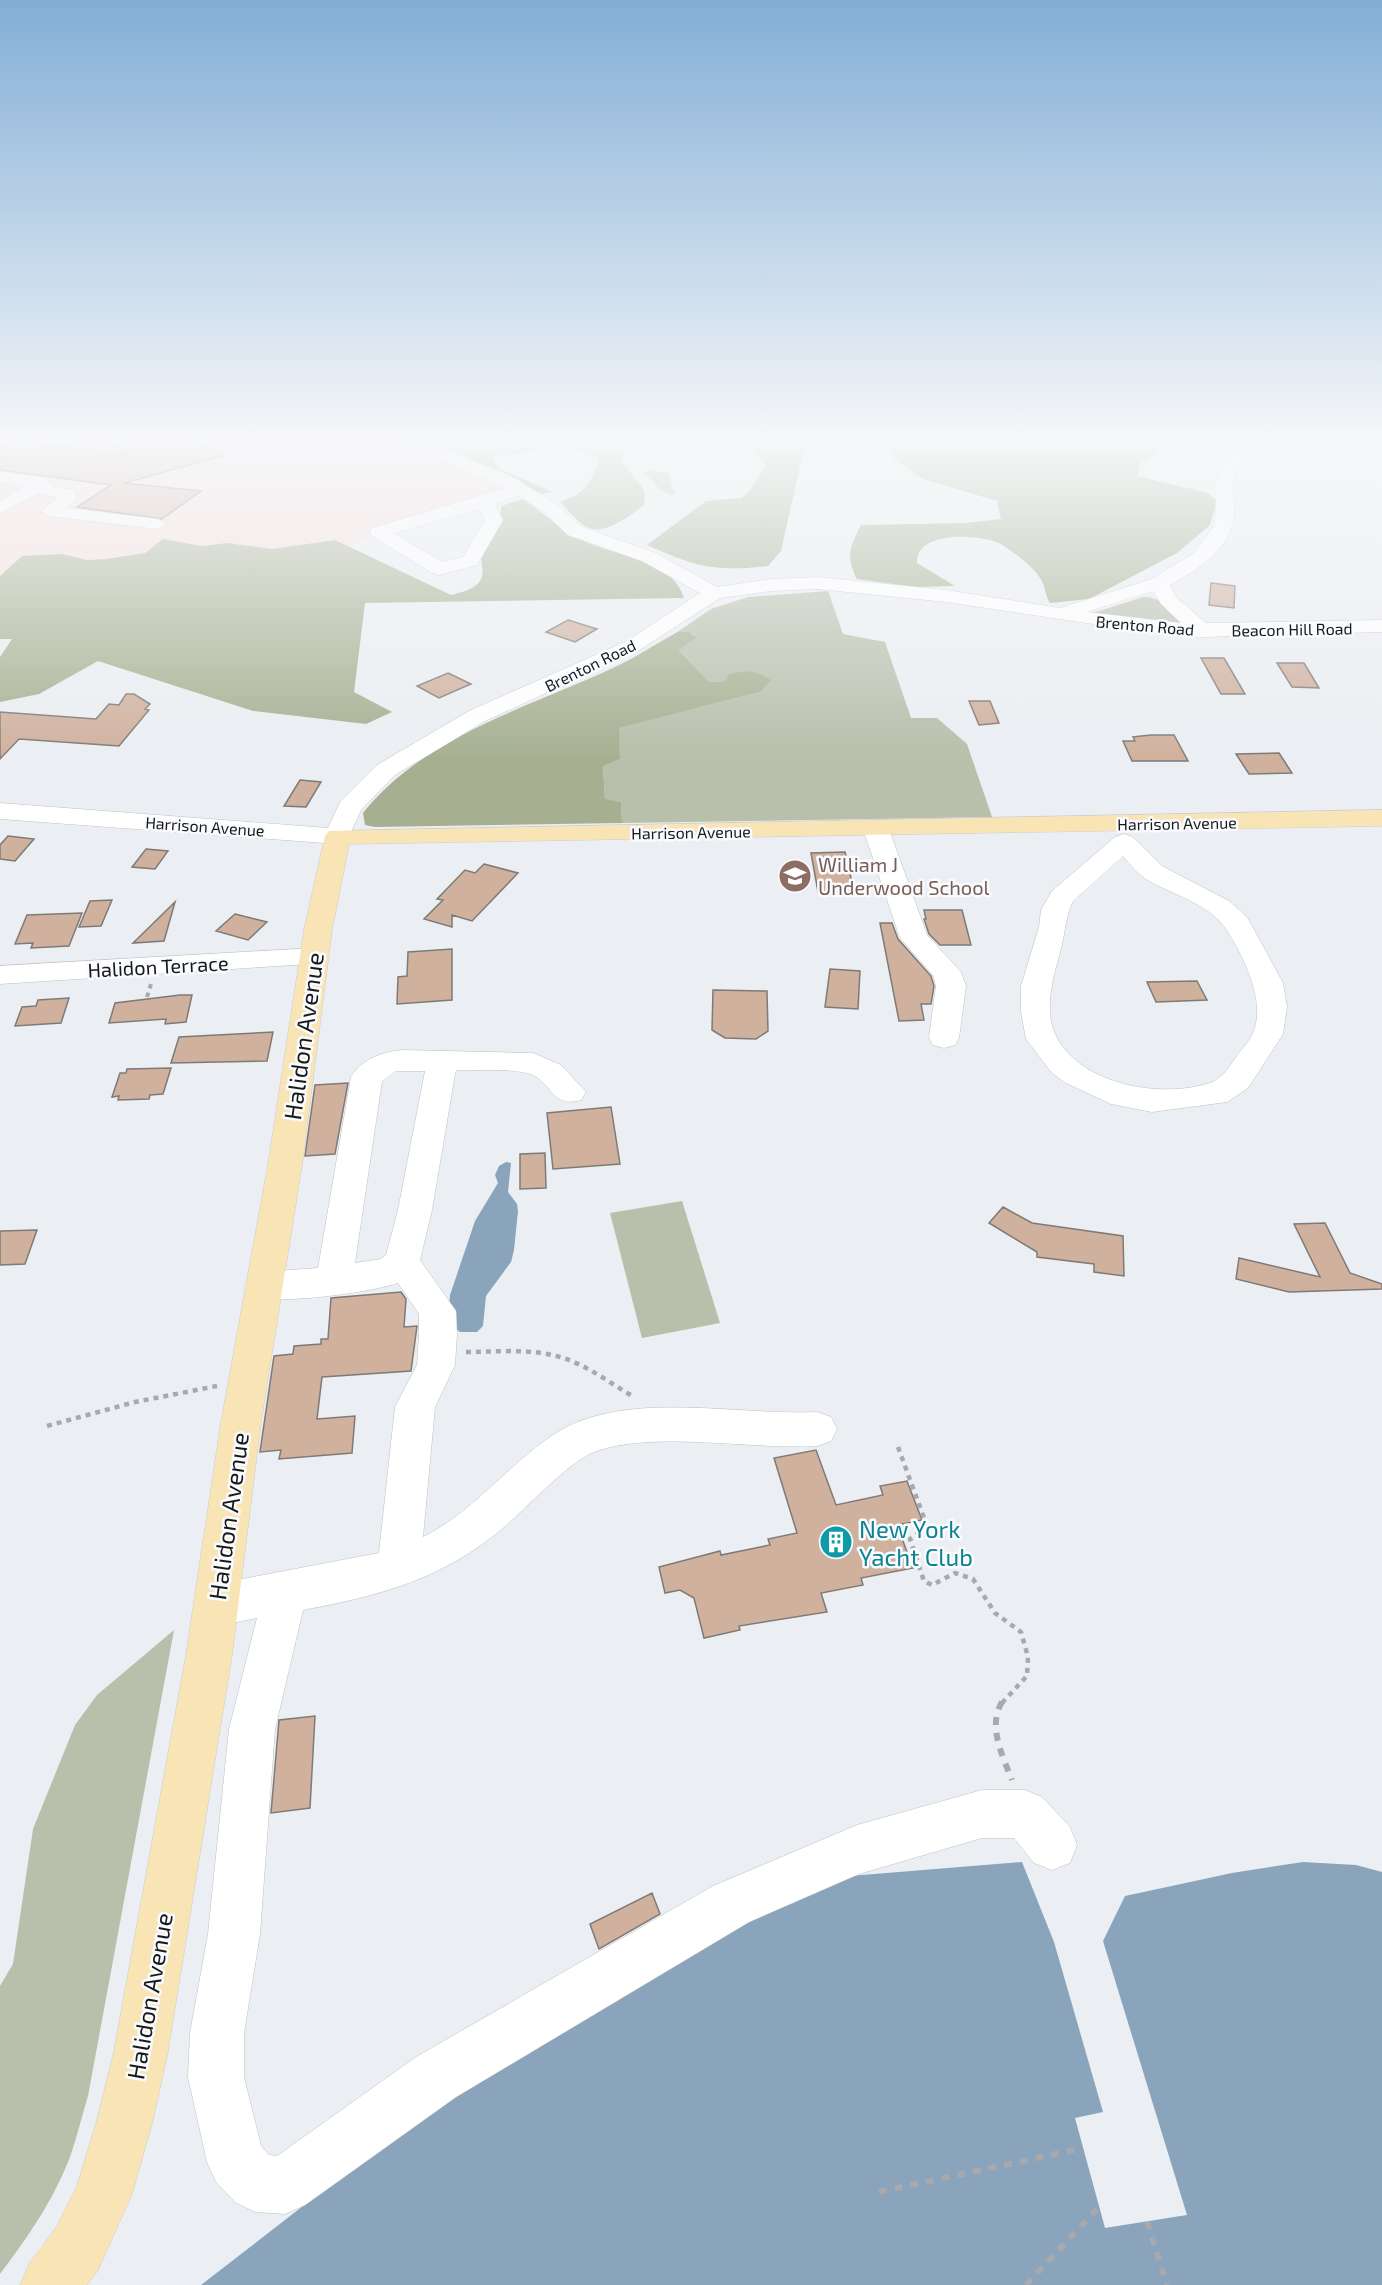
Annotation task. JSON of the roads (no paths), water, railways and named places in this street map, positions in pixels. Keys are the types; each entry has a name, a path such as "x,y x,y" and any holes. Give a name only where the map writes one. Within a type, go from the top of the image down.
{"main road":[{"name":"Harrison Avenue","path":"338,836 876,829 1118,833 1382,818"},
{"name":"Halidon Avenue","path":"50,2285 77,2248 104,2194 125,2120 141,2050 216,1605 248,1381 285,1165 318,930 338,836"}],"street":[{"path":"401,546 439,569 470,561 480,546"},
{"path":"615,546 649,558 714,593"},
{"name":"Brenton Road","path":"1061,615 1159,583 1198,559 1211,546"},
{"name":"Brenton Road","path":"1159,583 1168,600 1202,631"},
{"name":"Brenton Road","path":"338,836 349,807 386,770 477,716 625,650 714,593 771,585 829,584 946,596 1129,625 1202,631"},
{"name":"Beacon Hill Road","path":"1202,631 1382,626"},
{"name":"Harrison Avenue","path":"0,811 338,836"},
{"path":"876,829 914,938 947,972 951,986 944,1038"},
{"path":"1118,833 1153,872 1209,901 1237,923 1268,983 1272,1007 1268,1034 1237,1080 1216,1094 1152,1101 1122,1096 1075,1075 1063,1066 1041,1039 1036,1012 1036,986 1047,950 1055,910 1062,897 1118,833"},
{"name":"Halidon Terrace","path":"0,975 315,957"},
{"path":"334,1280 368,1077 379,1064 392,1059 445,1063 454,1060 533,1063 550,1072 570,1092"},
{"path":"263,1286 334,1280 390,1272 402,1262 415,1210 439,1074 445,1063"},
{"path":"399,1567 415,1407 436,1365 438,1311 402,1262"},
{"path":"216,1605 412,1564 444,1548 496,1510 557,1456 584,1438 618,1428 662,1426 785,1432 817,1429"},
{"path":"286,1592 252,1729 234,1934 217,2033 216,2077 236,2162 256,2183 285,2185 436,2077 497,2041 731,1904 857,1850 982,1814 1025,1814 1052,1845"}],"water":[{"path":"506,1162 511,1163 508,1192 517,1204 518,1211 511,1262 486,1296 483,1326 477,1332 460,1332 455,1328 449,1307 450,1295 475,1221 498,1183 495,1175 499,1166"},
{"path":"1022,1862 1054,1942 1103,2112 1075,2118 1105,2228 1187,2215 1103,1941 1125,1896 1232,1873 1303,1862 1356,1865 1382,1872 1382,2285 201,2285 432,2106 677,1953 850,1876"}],"place":[{"name":"William J Underwood School","path":"795,876"},
{"name":"New York Yacht Club","path":"836,1542"}]}
